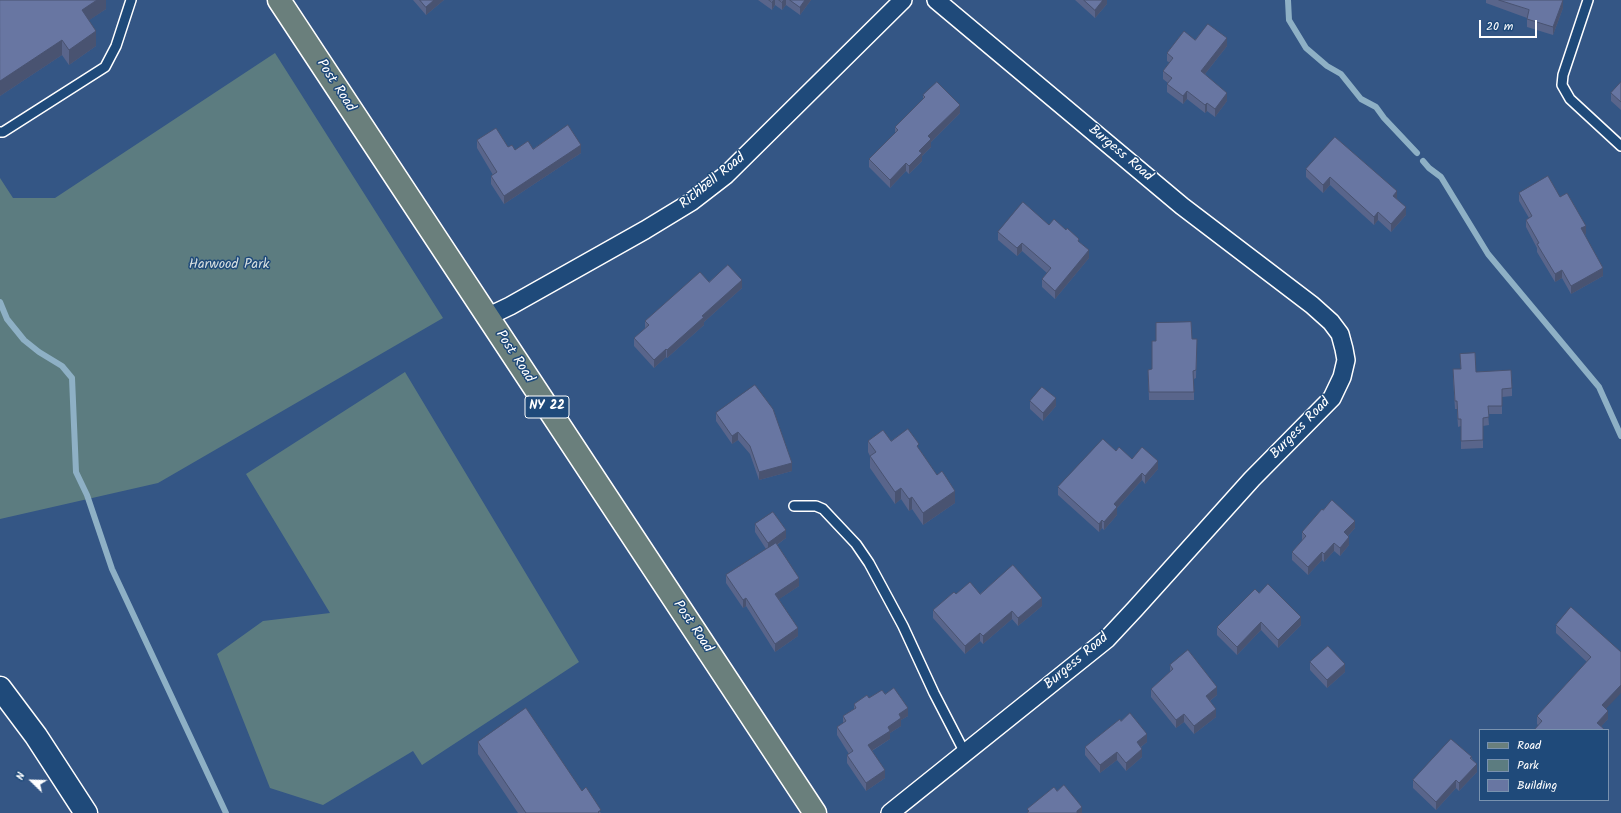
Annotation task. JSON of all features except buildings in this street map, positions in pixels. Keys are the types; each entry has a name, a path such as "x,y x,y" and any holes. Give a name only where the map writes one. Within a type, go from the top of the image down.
{"main road":[{"name":"Post Road","path":"279,0 815,813"}],"street":[{"name":"Richbell Road","path":"487,317 631,238 691,202 726,175 903,0"},
{"name":"Burgess Road","path":"890,813 1107,639 1252,479 1332,398 1342,377 1346,360 1340,334 1331,322 1312,305 1182,206 936,0"},
{"path":"0,688 36,736 86,813"}],"lane":[{"path":"0,132 3,132 105,67 116,46 131,0"},
{"path":"1588,0 1562,75 1562,85 1570,99 1621,146"},
{"path":"794,506 816,506 824,509 861,550 903,626 934,693 965,753"}],"green space":[{"name":"Harwood Park","path":"275,53 443,318 158,483 0,519 0,178 13,198 55,198"},
{"path":"405,372 579,662 422,765 413,751 323,805 270,788 217,654 263,621 330,613 246,474"}],"waterway":[{"path":"1288,0 1289,20 1306,48 1327,66 1341,74 1361,99 1376,107 1384,118 1417,153"},
{"path":"1423,161 1429,168 1441,177 1488,254 1599,387 1621,436"},
{"path":"0,302 7,319 24,340 39,352 62,366 72,378 76,472 87,495 112,569 226,813"}]}
